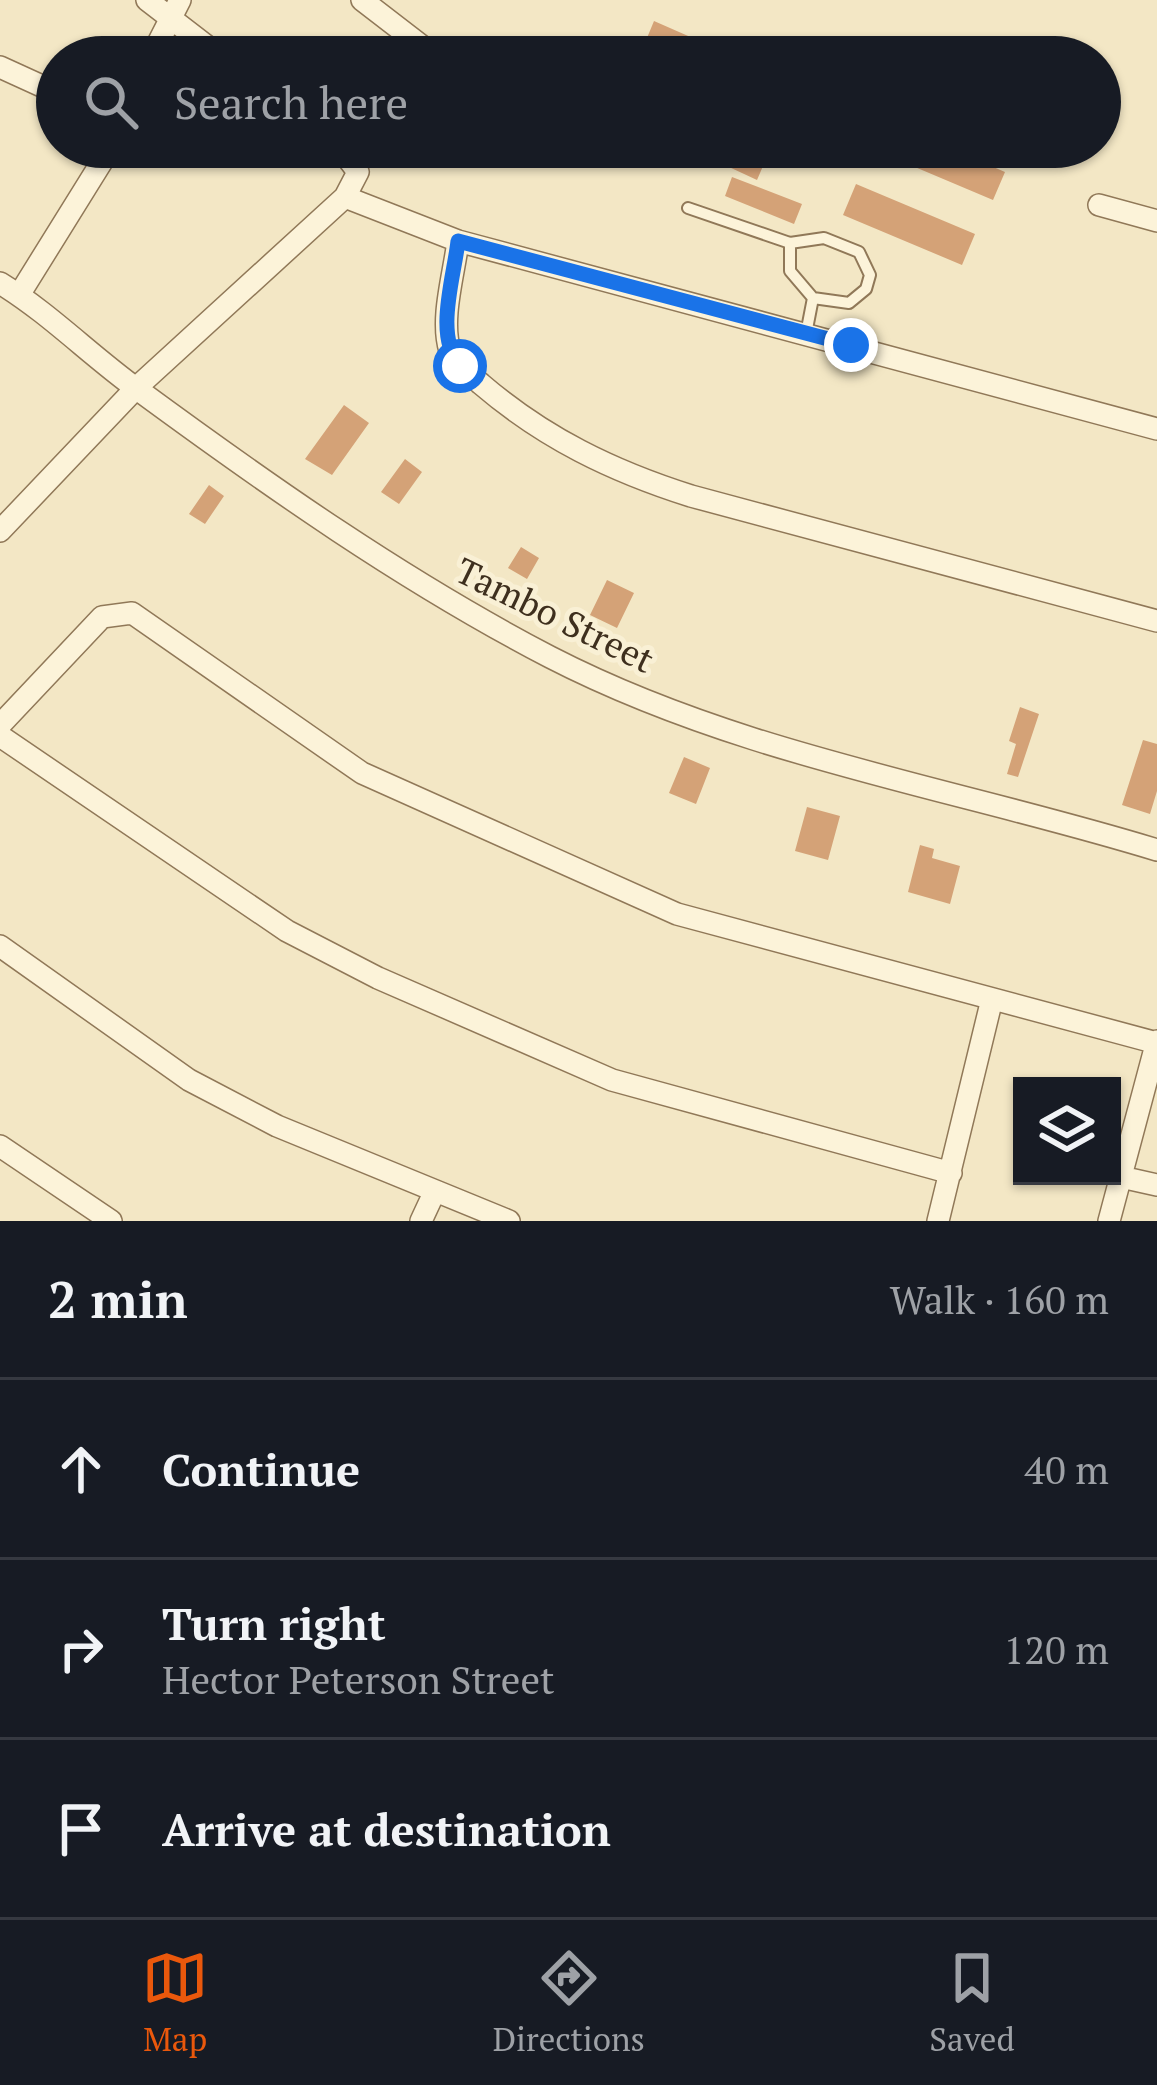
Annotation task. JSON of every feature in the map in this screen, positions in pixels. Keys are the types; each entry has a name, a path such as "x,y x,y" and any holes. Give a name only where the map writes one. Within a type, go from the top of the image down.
{"street":[{"path":"147,0 174,8 201,36"},
{"path":"362,0 409,36"},
{"path":"161,36 174,8"},
{"path":"0,67 36,83"},
{"path":"10,289 96,168"},
{"path":"0,530 136,388 345,197 358,172 355,168"},
{"path":"345,197 458,241 1157,429"},
{"path":"1099,205 1156,219"},
{"path":"458,241 446,327 451,355 514,412 566,446 630,476 691,496 1157,621"},
{"name":"Tambo Street","path":"10,289 136,388 422,587 554,659 758,741 886,778 1023,809 1157,850"},
{"path":"0,725 102,617 131,613 362,773 677,914 1157,1042 1121,1173"},
{"path":"0,736 287,931 378,978 612,1080 951,1173"},
{"path":"0,946 189,1080 277,1126 509,1221"},
{"path":"938,1221 992,999"},
{"path":"0,1145 111,1221"},
{"path":"1121,1177 1157,1186"},
{"path":"1108,1221 1118,1185"},
{"path":"422,1221 434,1193"}],"lane":[{"path":"688,208 790,242 824,238 859,252 870,275 866,289 850,302 813,298 790,271 790,242"},
{"path":"806,334 813,298"}],"building":[{"path":"654,21 688,36 648,36"},
{"path":"731,168 762,168 757,180"},
{"path":"917,168 996,168 1005,172 993,200"},
{"path":"732,177 802,204 794,224 725,196"},
{"path":"856,184 975,234 962,265 843,215"},
{"path":"344,405 369,423 332,475 305,459"},
{"path":"405,459 422,472 399,504 381,492"},
{"path":"209,485 224,496 205,524 189,514"},
{"path":"521,547 539,558 527,579 508,568"},
{"path":"607,580 634,593 617,628 590,615"},
{"path":"1020,707 1039,714 1018,777 1007,774 1016,744 1009,741"},
{"path":"1143,740 1157,744 1157,791 1150,814 1122,805"},
{"path":"684,757 710,768 696,804 669,793"},
{"path":"807,807 840,816 828,860 795,851"},
{"path":"920,845 934,849 932,858 960,866 950,904 908,892"}],"route":[{"path":"460,366 451,355 446,327 458,241 851,345"}]}
